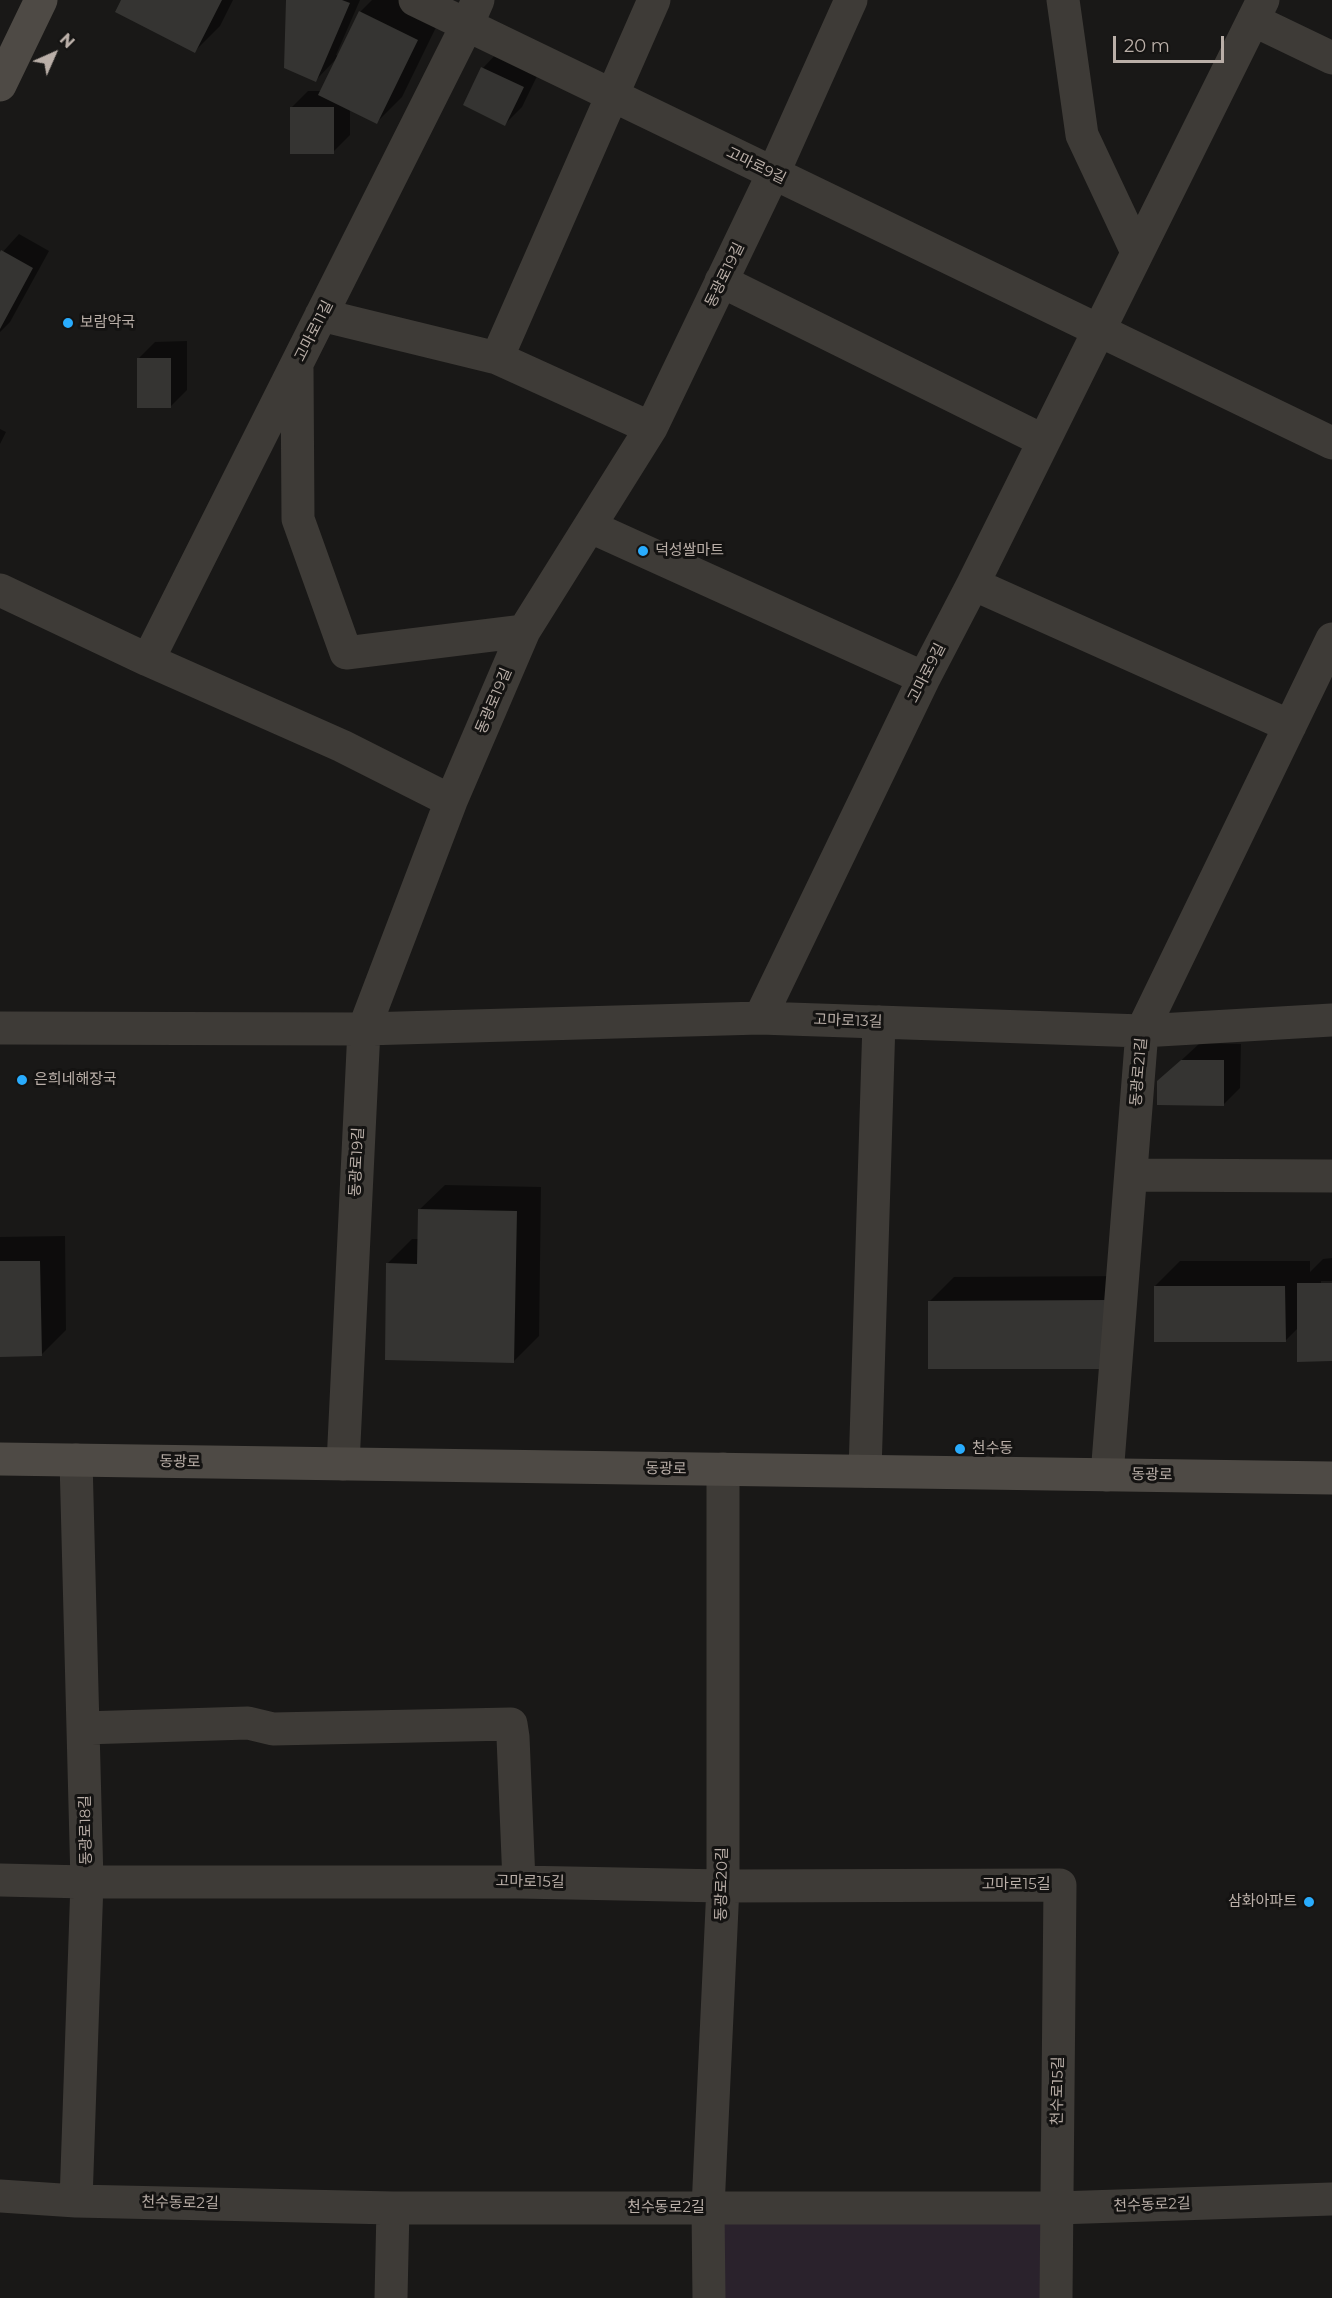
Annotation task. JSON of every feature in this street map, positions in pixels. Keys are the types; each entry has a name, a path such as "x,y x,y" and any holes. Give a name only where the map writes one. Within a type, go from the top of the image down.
{"main road":[{"path":"0,86 41,0"},
{"name":"동광로","path":"0,1459 1332,1478"}],"street":[{"name":"고마로9길","path":"415,0 473,12 612,96 1332,443"},
{"path":"497,358 654,0"},
{"name":"동광로19길","path":"343,1464 364,1029 451,801 524,631 651,428 773,174 852,0"},
{"path":"1063,0 1082,135 1137,252"},
{"name":"고마로9길","path":"760,1018 924,678 1258,10"},
{"path":"1258,10 1332,58"},
{"name":"고마로11길","path":"148,660 473,12"},
{"path":"721,281 1044,441"},
{"path":"321,315 497,358 651,428"},
{"path":"297,364 298,519 346,653 524,631"},
{"path":"591,527 924,678"},
{"path":"973,584 1290,726"},
{"path":"0,590 148,660 342,746 451,801"},
{"name":"동광로21길","path":"1107,1475 1142,1031 1332,639"},
{"name":"고마로13길","path":"0,1028 364,1029 760,1018 1142,1031 1332,1020"},
{"path":"865,1471 879,1022"},
{"path":"1131,1175 1332,1176"},
{"name":"동광로18길","path":"75,1460 87,1882 76,2200"},
{"name":"동광로20길","path":"709,2298 708,2208 723,1886 723,1469"},
{"path":"83,1728 248,1723 273,1729 511,1724 519,1882"},
{"name":"고마로15길","path":"0,1880 519,1882 723,1886 1060,1885"},
{"name":"천수로15길","path":"1056,2298 1060,1885"},
{"name":"천수동로2길","path":"0,2196 393,2208 1057,2208 1332,2199"},
{"path":"391,2298 393,2208"}],"shaded area":[{"path":"721,2217 1047,2219 1045,2298 721,2298"}],"building":[{"path":"121,0 222,0 195,53 115,12"},
{"path":"286,0 342,0 350,3 316,82 284,68"},
{"path":"359,11 418,40 377,124 318,95"},
{"path":"481,67 524,87 505,126 463,105"},
{"path":"290,107 334,107 334,154 290,154"},
{"path":"1,250 33,268 0,329 0,252"},
{"path":"137,358 171,358 171,408 137,408"},
{"path":"1181,1060 1224,1060 1224,1106 1157,1105 1157,1081"},
{"path":"418,1209 517,1211 514,1363 385,1360 386,1263 417,1264"},
{"path":"0,1261 40,1261 42,1356 0,1357"},
{"path":"1297,1283 1332,1283 1332,1361 1297,1362"},
{"path":"1154,1286 1285,1286 1286,1342 1154,1342"},
{"path":"1107,1300 1108,1369 928,1369 928,1301"}],"place":[{"name":"보람약국","path":"68,323"},
{"name":"덕성쌀마트","path":"643,551"},
{"name":"은희네해장국","path":"22,1080"},
{"name":"천수동","path":"960,1449"},
{"name":"삼화아파트","path":"1309,1902"}]}
